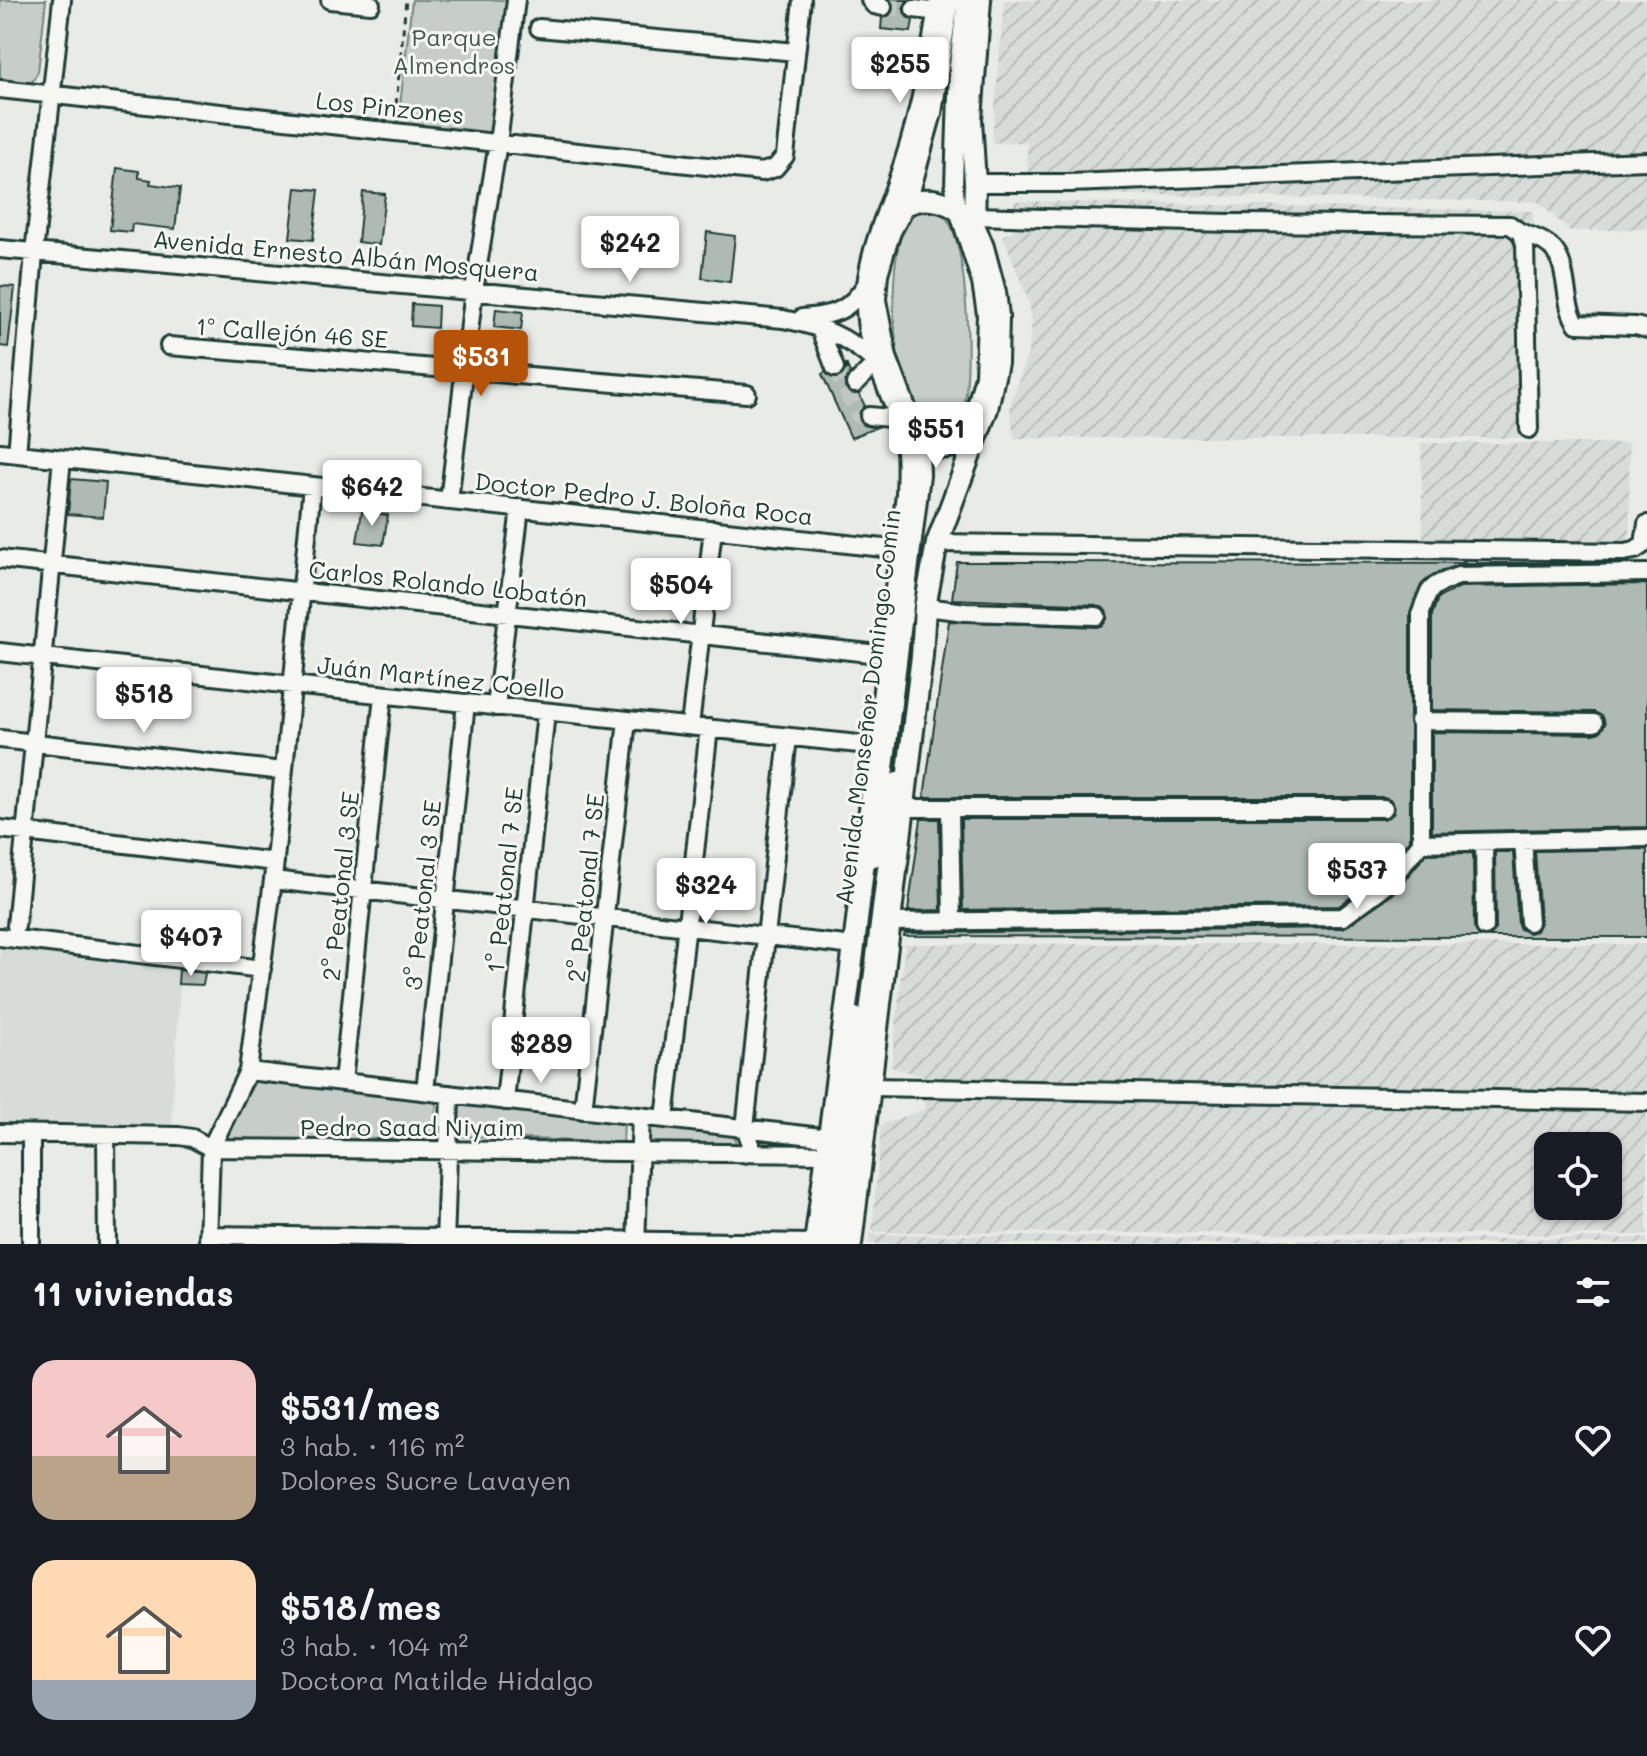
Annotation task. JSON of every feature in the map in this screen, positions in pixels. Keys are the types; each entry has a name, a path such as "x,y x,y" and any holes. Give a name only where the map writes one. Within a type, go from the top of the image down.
{"main road":[{"name":"Avenida Monseñor Domingo Comin","path":"851,1244 924,643 925,607 937,543 972,437 990,398 997,363 998,316 990,269 969,216 975,183 971,119 980,0"},
{"name":"Avenida Monseñor Domingo Comin","path":"819,1244 878,746 895,656 908,471 901,421 876,363 868,322 869,280 876,247 922,109 943,4"},
{"path":"888,217 908,202 933,199 969,216"},
{"path":"901,421 920,442 945,449 972,437"}],"street":[{"path":"9,453 62,0"},
{"path":"330,0 371,4"},
{"path":"449,501 474,290 498,143 516,0"},
{"path":"539,28 796,52 802,0"},
{"name":"Avenida Monseñor Domingo Comin","path":"966,0 958,65 956,117 969,216"},
{"path":"914,9 943,4"},
{"name":"Avenida Monseñor Domingo Comin","path":"819,1244 895,656 919,496 920,442 888,357 877,300 879,274 889,241 908,202 933,113 943,4"},
{"name":"Los Pinzones","path":"0,89 762,172 775,168 785,156 796,52"},
{"path":"975,183 1069,183 1647,161"},
{"path":"969,216 1229,223 1510,225 1547,243 1560,257 1569,312 1577,324 1647,329"},
{"path":"1520,232 1525,244 1529,429"},
{"name":"Avenida Ernesto Albán Mosquera","path":"0,249 783,319 840,335 860,347 876,363"},
{"name":"Avenida Ernesto Albán Mosquera","path":"783,319 837,312 856,301 869,280"},
{"path":"819,327 835,368"},
{"name":"1º Callejón 46 SE","path":"169,346 747,394"},
{"path":"855,384 876,363"},
{"path":"869,416 901,421"},
{"name":"Avenida Monseñor Domingo Comin","path":"839,1244 926,551 972,437"},
{"name":"Doctor Pedro J. Boloña Roca","path":"9,453 902,550"},
{"path":"16,926 62,459"},
{"path":"312,486 275,862 248,1071 211,1148 208,1240 819,1244"},
{"path":"496,707 520,508"},
{"path":"937,543 1624,552 1644,544 1647,524"},
{"path":"690,726 713,529"},
{"name":"Carlos Rolando Lobatón","path":"0,559 895,656"},
{"path":"891,922 1343,917 1386,885 1421,843 1421,613 1427,591 1458,576 1647,573"},
{"path":"925,607 966,612 1097,616"},
{"name":"Juán Martínez Coello","path":"0,652 878,746"},
{"name":"2° Peatonal 3 SE","path":"343,1082 383,695"},
{"name":"3° Peatonal 3 SE","path":"425,1091 466,703"},
{"name":"1° Peatonal 7 SE","path":"505,1101 546,712"},
{"name":"2° Peatonal 7 SE","path":"583,1110 627,720"},
{"path":"1419,721 1594,723"},
{"path":"665,1119 709,728"},
{"path":"745,1154 751,1138 745,1128 788,737"},
{"path":"0,739 283,771"},
{"path":"903,808 1384,808"},
{"path":"950,810 952,922"},
{"path":"0,829 275,862"},
{"path":"1421,843 1647,838"},
{"path":"1523,841 1529,922"},
{"path":"1484,842 1485,927"},
{"path":"273,880 854,946"},
{"path":"0,937 262,969"},
{"name":"Pedro Saad Niyaim","path":"248,1071 745,1128 829,1146"},
{"path":"872,1087 1647,1102"},
{"path":"446,1241 450,1094"},
{"path":"636,1242 641,1116"},
{"name":"Pedro Saad Niyaim","path":"0,1133 179,1136 192,1138 211,1148 745,1154 829,1146"},
{"path":"31,1134 31,1244"},
{"path":"106,1135 107,1244"}],"path":[{"path":"393,132 406,0"}],"shaded area":[{"path":"1004,0 1647,0 1647,229 1570,231 1538,202 1028,193 1027,142 992,143"},
{"path":"1014,201 1533,211 1538,438 1014,438 1010,406 1029,349 1032,321 1029,302 1003,236 1014,230"},
{"path":"1421,443 1629,443 1630,546 1423,543"},
{"path":"905,944 1647,944 1647,1235 872,1232 881,1125 924,1109 923,1076 891,1067"},
{"path":"0,947 181,971 171,1130 0,1127"},
{"path":"870,1234 1290,1239 1290,1244 869,1244"},
{"path":"1647,1238 1647,1244 1295,1244 1295,1240"}],"green space":[{"path":"0,0 46,0 38,72 32,82 22,85 0,83"},
{"name":"Parque Almendros","path":"412,0 509,0 491,142 397,132"},
{"path":"918,210 937,212 946,218 954,232 964,281 968,342 966,394 961,418 950,431 934,430 921,423 911,407 897,350 894,280 898,248 906,224"},
{"path":"257,1078 438,1097 431,1139 223,1139"},
{"path":"460,1101 624,1120 623,1143 459,1136"},
{"path":"645,1125 731,1134 736,1140 733,1146 643,1143"}],"building":[{"path":"891,0 908,0 903,8 907,17 913,20 911,32 881,29 882,18 893,10"},
{"path":"117,168 139,171 139,178 151,180 150,184 180,188 175,229 132,224 131,232 110,230"},
{"path":"296,188 319,190 313,240 290,238"},
{"path":"363,192 385,194 379,245 358,242"},
{"path":"707,232 735,236 730,282 702,278"},
{"path":"0,286 15,287 8,347 0,346"},
{"path":"412,304 438,306 437,328 411,326"},
{"path":"496,309 523,312 521,330 494,327"},
{"path":"846,363 850,373 845,380 845,388 851,394 859,394 865,406 860,410 859,420 863,425 875,428 851,438 822,374 825,372 833,379 840,378 846,370"},
{"path":"71,479 106,482 103,517 68,514"},
{"path":"362,511 388,515 383,545 357,542"},
{"path":"957,562 1602,563 1457,565 1432,575 1421,585 1410,613 1410,839 1378,877 1339,906 963,910 961,819 1384,819 1393,814 1395,807 1390,799 1384,797 924,797 949,621 1097,627 1103,625 1108,617 1106,610 1097,605 952,599"},
{"path":"1647,584 1647,827 1432,832 1432,732 1594,734 1600,732 1605,724 1603,717 1594,712 1432,710 1432,615 1438,598 1460,587"},
{"path":"921,819 939,819 941,910 908,911"},
{"path":"1647,849 1647,937 1490,937 1496,927 1495,852 1513,852 1518,924 1520,929 1529,933 1536,931 1540,922 1535,851"},
{"path":"1473,853 1474,927 1480,937 904,936 905,933 1343,928 1393,894 1426,854"},
{"path":"179,970 205,973 203,985 178,984"}],"tunnel":[{"path":"883,7 914,9"},
{"path":"835,368 858,415 869,416"}]}
